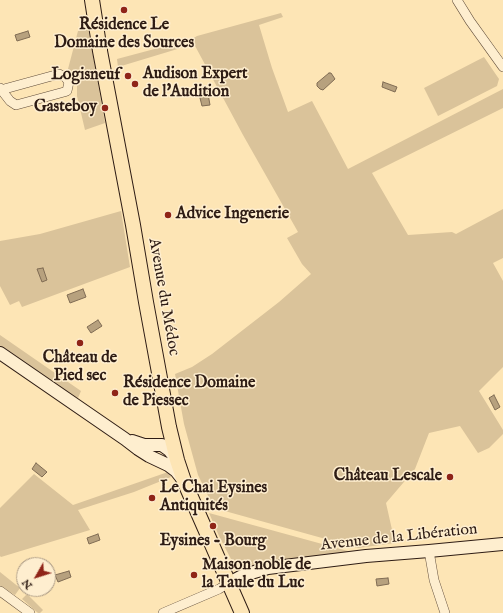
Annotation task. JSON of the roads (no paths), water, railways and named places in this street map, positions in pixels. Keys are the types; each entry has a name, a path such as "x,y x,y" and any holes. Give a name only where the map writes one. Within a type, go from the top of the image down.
{"main road":[{"name":"Avenue du Médoc","path":"92,0 169,427 177,460 184,481 242,613"}],"street":[{"path":"457,0 500,58 503,67"},
{"path":"59,74 65,77 69,82 67,91 16,105 10,101 1,89 59,74"},
{"path":"0,353 149,456 168,465 176,471 184,481"},
{"path":"162,445 166,441 169,427"},
{"path":"125,439 144,445 162,445 169,450 177,460"},
{"name":"Avenue de la Libération","path":"229,584 244,575 268,568 366,556 429,552 503,544"},
{"path":"429,552 434,580 445,613"},
{"path":"162,613 229,584"},
{"path":"0,591 30,613"}],"place":[{"name":"Résidence Le Domaine des Sources","path":"124,10"},
{"name":"Logisneuf","path":"128,76"},
{"name":"Audison Expert de l'Audition","path":"135,84"},
{"name":"Gasteboy","path":"105,108"},
{"name":"Advice Ingenerie","path":"168,215"},
{"name":"Château de Pied sec","path":"80,343"},
{"name":"Résidence Domaine de Piessec","path":"115,393"},
{"name":"Château Lescale","path":"450,477"},
{"name":"Le Chai Eysines Antiquités","path":"152,498"},
{"name":"Eysines - Bourg","path":"213,526"},
{"name":"Maison noble de la Taule du Luc","path":"194,575"}]}
